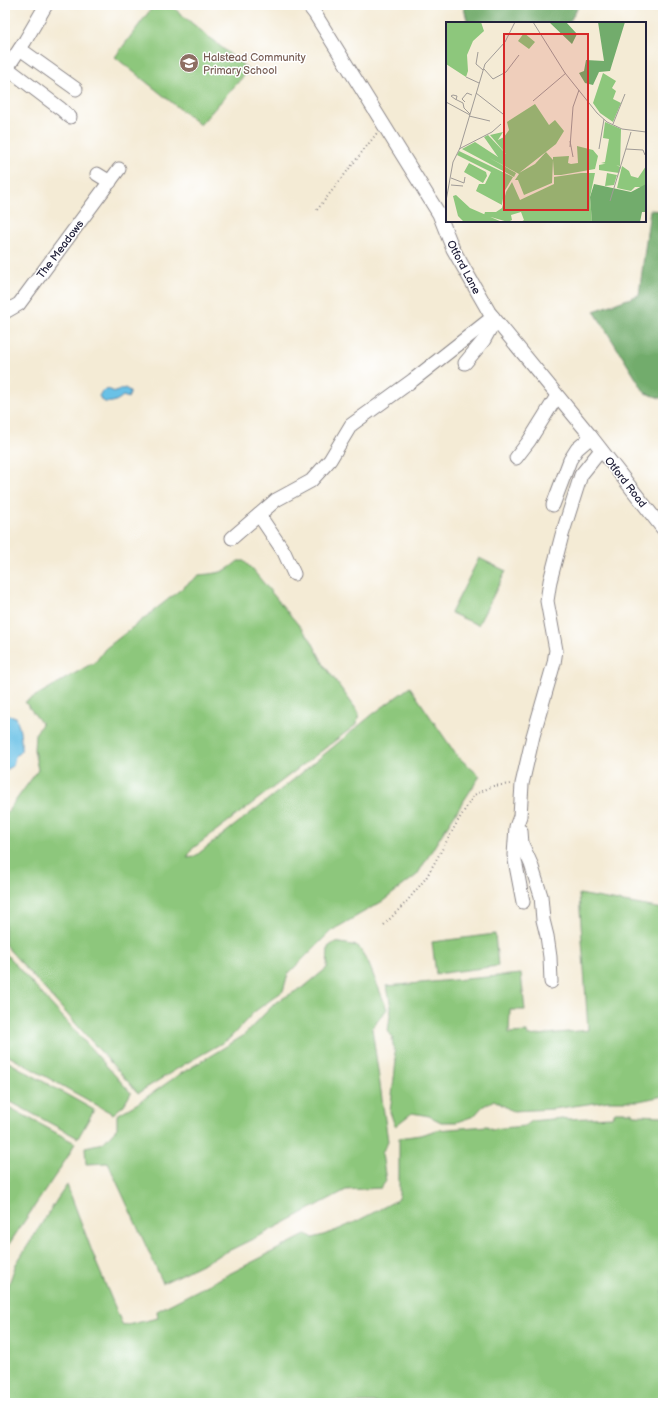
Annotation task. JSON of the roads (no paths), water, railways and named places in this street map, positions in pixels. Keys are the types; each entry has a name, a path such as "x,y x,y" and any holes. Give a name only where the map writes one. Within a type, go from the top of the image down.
{"street":[{"path":"46,5 6,70 61,109 70,118"},
{"name":"Otford Lane","path":"308,5 439,214 453,249 489,312 590,436"},
{"path":"20,49 76,89"},
{"name":"The Meadows","path":"5,312 19,304 119,169"},
{"path":"97,174 110,182"},
{"path":"465,363 484,340 495,319"},
{"path":"232,538 276,500 311,481 330,460 351,425 495,319"},
{"path":"516,458 529,441 557,396"},
{"path":"553,505 570,460 577,449 590,436"},
{"name":"Otford Road","path":"590,436 663,529"},
{"path":"551,982 549,950 543,920 541,896 531,864 522,844 520,816 522,784 533,736 554,663 556,650 547,601 550,581 562,535 581,475 601,450"},
{"path":"259,515 284,552 294,574"},
{"path":"520,816 516,827 514,855 523,902"}],"water":[{"path":"125,388 130,391 128,398 123,396 118,400 108,402 102,401 99,396 102,391 108,389 115,392"},
{"path":"5,714 16,717 20,730 21,742 21,751 15,757 13,766 8,769 5,769"}],"place":[{"name":"Halstead Community Primary School","path":"189,63"}]}
